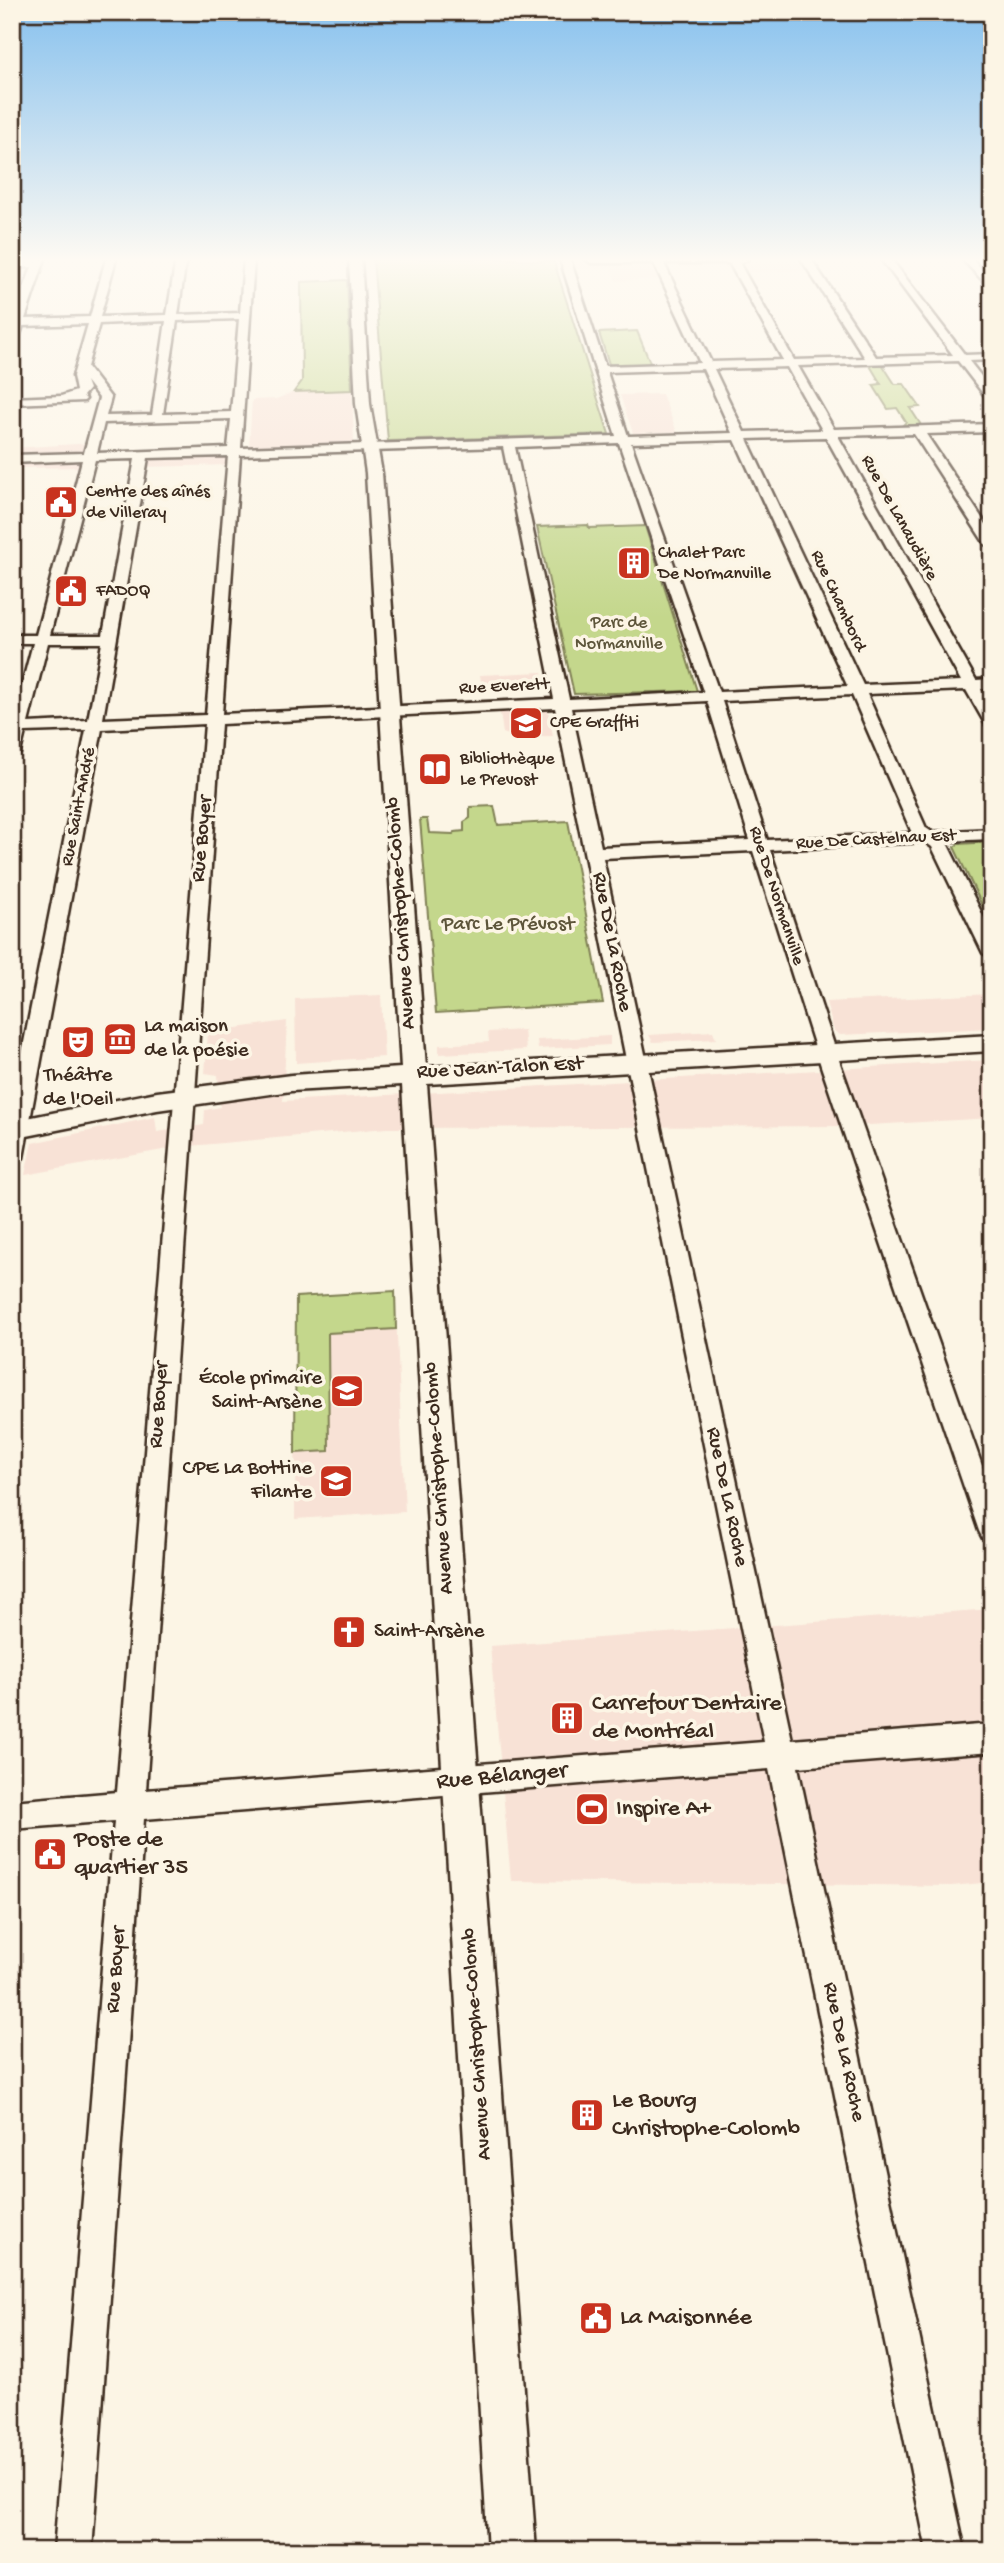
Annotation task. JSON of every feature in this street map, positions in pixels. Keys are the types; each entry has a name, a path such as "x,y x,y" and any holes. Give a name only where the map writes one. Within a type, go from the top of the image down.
{"main road":[{"name":"Avenue Christophe-Colomb","path":"362,379 363,404 372,448"},
{"name":"Avenue Christophe-Colomb","path":"373,379 375,404 372,448 412,1074 512,2551"},
{"name":"Rue Jean-Talon Est","path":"15,1129 183,1096 291,1083 992,1043"}],"street":[{"path":"64,399 82,391 80,379"},
{"path":"12,754 103,401 104,394 91,379"},
{"path":"156,418 162,379"},
{"name":"Rue Boyer","path":"73,2551 240,379"},
{"name":"Rue De Normanville","path":"603,379 712,696 827,1052 992,1531"},
{"name":"Rue Chambord","path":"713,379 858,691 919,831 941,848 992,953"},
{"name":"Rue De Lanaudière","path":"801,379 992,722"},
{"path":"977,379 992,397"},
{"path":"12,401 103,401"},
{"path":"99,419 238,415"},
{"path":"12,459 830,431 992,428"},
{"path":"917,429 992,544"},
{"name":"Rue De La Roche","path":"508,443 946,2551"},
{"name":"Rue Saint-André","path":"12,1158 15,1129 95,724 142,455"},
{"path":"12,639 109,639"},
{"name":"Rue Everett","path":"19,728 992,684"},
{"name":"Rue De Castelnau Est","path":"593,853 992,834"},
{"name":"Rue Bélanger","path":"12,1815 992,1738"}],"shaded area":[{"path":"352,390 354,443 249,447 252,400 276,399 294,392"},
{"path":"662,394 677,432 633,433 620,395"},
{"path":"93,443 89,456 234,453 233,465 138,467 139,459 95,459 92,467 12,468 12,448"},
{"path":"542,672 544,684 482,687 480,675"},
{"name":"CPE Graffiti","path":"548,710 553,736 515,737 503,733 500,713"},
{"path":"992,994 992,1028 840,1035 834,1031 826,1002"},
{"path":"381,995 384,1057 296,1063 295,999"},
{"path":"287,1021 283,1101 992,1060 992,1118 852,1126 386,1128 179,1147 25,1175 32,1143 155,1117 157,1132 204,1125 205,1110 220,1107 218,1075 205,1073 208,1032"},
{"path":"524,1030 526,1050 439,1054 439,1045 489,1042 488,1032"},
{"path":"713,1031 716,1039 653,1042 649,1035"},
{"path":"610,1036 610,1045 538,1049 537,1040"},
{"name":"École primaire Saint-Arsène","path":"395,1291 405,1512 295,1519 296,1297"},
{"path":"992,1609 992,1882 952,1886 511,1881 490,1646"}],"green space":[{"path":"302,379 351,379 352,390 294,392"},
{"path":"383,379 591,379 609,434 388,441"},
{"path":"878,379 891,379 895,384 904,384 920,407 910,408 921,425 903,425 906,422 897,408 888,409 873,385 881,384"},
{"name":"Parc de Normanville","path":"588,525 589,528 645,526 697,691 574,694 537,527"},
{"name":"Parc Le Prévost","path":"494,806 498,825 568,821 603,1003 436,1013 420,819 427,819 429,833 453,834 464,831 464,822 470,818 470,807"},
{"path":"992,842 992,926 954,847 958,844"},
{"path":"395,1291 396,1329 328,1333 329,1451 295,1453 296,1297"}],"place":[{"name":"Centre des aînés de Villeray","path":"61,502"},
{"name":"Chalet Parc De Normanville","path":"634,563"},
{"name":"FADOQ","path":"71,591"},
{"name":"CPE Graffiti","path":"526,723"},
{"name":"Bibliothèque Le Prevost","path":"435,769"},
{"name":"La maison de la poésie","path":"120,1039"},
{"name":"Théâtre de l'Oeil","path":"78,1042"},
{"name":"École primaire Saint-Arsène","path":"347,1391"},
{"name":"CPE La Bottine Filante","path":"336,1481"},
{"name":"Saint-Arsène","path":"349,1632"},
{"name":"Carrefour Dentaire de Montréal","path":"567,1718"},
{"name":"Inspire A+","path":"592,1809"},
{"name":"Poste de quartier 35","path":"50,1854"},
{"name":"Le Bourg Christophe-Colomb","path":"587,2115"},
{"name":"La Maisonnée","path":"596,2318"}]}
